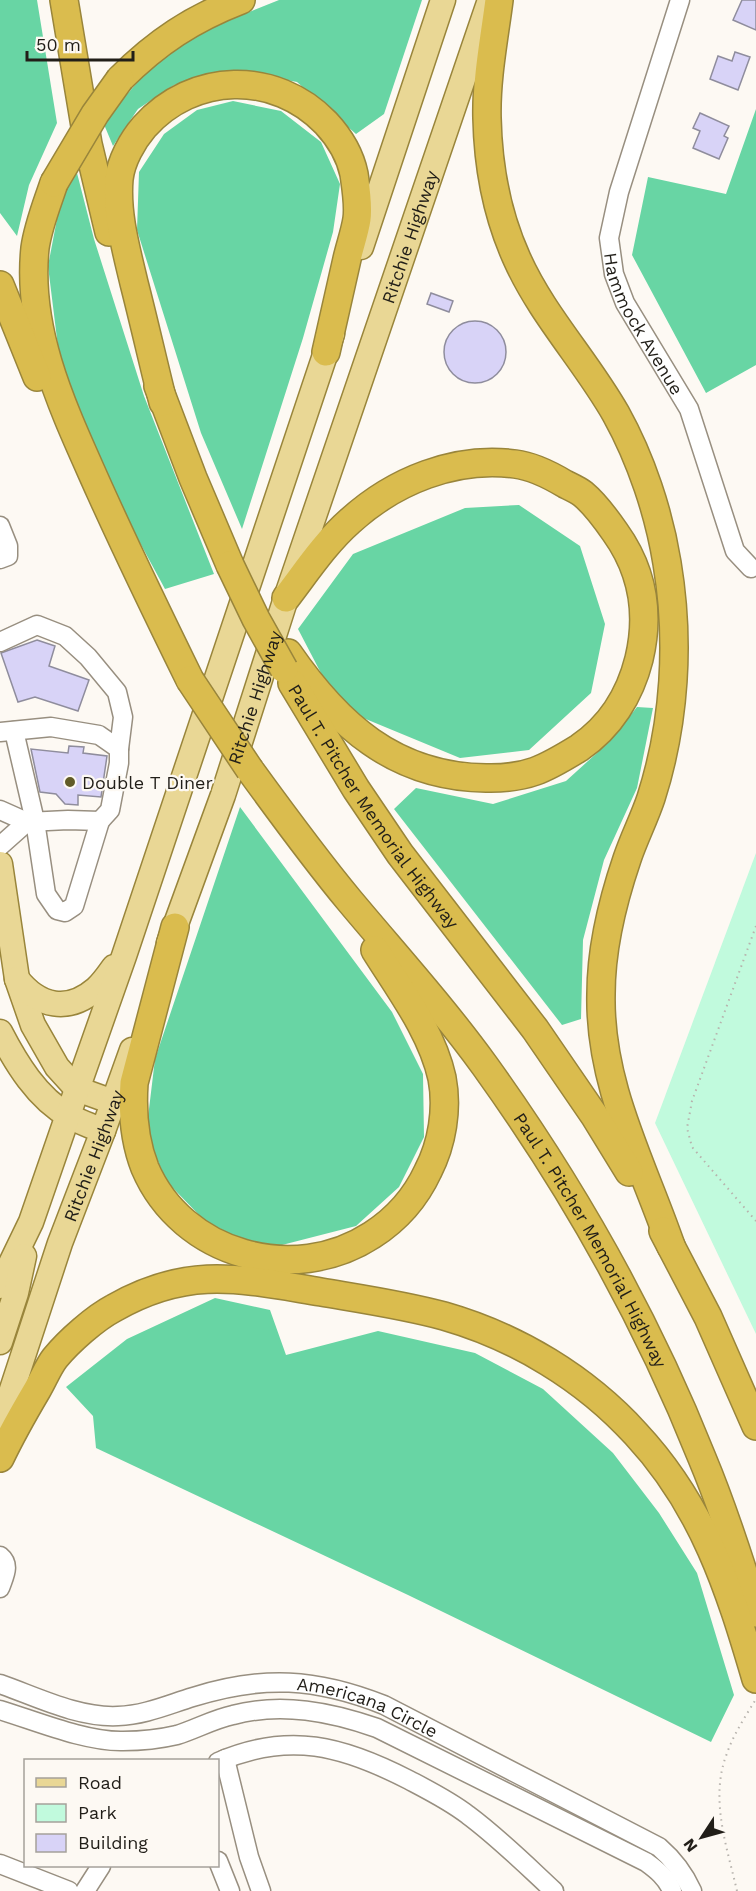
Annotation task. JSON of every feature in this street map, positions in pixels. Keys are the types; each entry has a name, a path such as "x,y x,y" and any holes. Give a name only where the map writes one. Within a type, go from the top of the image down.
{"highway":[{"name":"Paul T. Pitcher Memorial Highway","path":"64,0 78,86 101,200 122,280 163,402 193,478 256,619 286,661 356,789 400,854 535,1029 594,1115 650,1206 708,1317 756,1426"},
{"path":"190,680 129,556 48,369 39,326 35,248 54,183 95,114 120,79 141,57 183,27 241,0"},
{"path":"499,0 487,116 494,185 504,224 516,257 531,287 616,415 635,455 654,508 667,563 673,616 674,660 669,721 663,754 650,800 627,858 615,898 604,944 601,994 603,1041 611,1082 623,1124 656,1202 671,1246"},
{"path":"163,402 124,238 119,207 119,178 127,153 136,136 153,117 192,93 214,86 234,84 256,86 276,90 296,99 314,111 332,130 345,149 353,171 357,193 357,219 326,352"},
{"name":"Paul T. Pitcher Memorial Highway","path":"0,285 51,412 90,498 127,571 190,680 296,835 430,994 485,1066 543,1151 597,1241 653,1348 702,1457 736,1548 756,1613"},
{"path":"286,598 349,521 374,503 411,480 446,467 480,462 516,464 550,476 583,494 607,520 629,551 640,579 644,612 643,644 634,679 621,705 605,727 585,744 534,773 502,778 472,778 434,772 370,743 342,720 286,661"},
{"path":"175,927 135,1083 132,1110 136,1138 145,1168 157,1190 178,1216 199,1233 249,1257 281,1260 309,1259 335,1253 362,1241 388,1224 410,1203 424,1182 435,1158 441,1134 444,1106 442,1080 435,1054 420,1024 375,951 296,835"},
{"path":"0,1458 55,1359 83,1332 112,1309 173,1283 208,1278 244,1280 395,1304 445,1316 499,1336 550,1362 597,1395 636,1433 667,1470 693,1512 717,1559 756,1679"}],"main road":[{"name":"Ritchie Highway","path":"0,1286 31,1222 124,956 443,0"},
{"name":"Ritchie Highway","path":"0,1426 60,1243 104,1131 223,795 286,598 490,0"},
{"path":"0,864 17,980 40,1040 57,1067 77,1089 113,1102"},
{"path":"17,980 27,992 38,999 53,1004 72,1004 96,989 124,956"},
{"path":"0,1032 27,1076 51,1102 68,1115 104,1131"},
{"path":"0,1342 16,1293 31,1222"}],"street":[{"name":"Hammock Avenue","path":"680,0 619,192 609,238 614,274 625,303 689,410 735,551 751,568"},
{"path":"0,526 8,546 8,556 0,559"},
{"path":"0,642 38,625 65,636 87,657 117,692 123,717 119,763 110,810 100,820 74,906 65,912 57,910 46,894 31,822 7,731 51,727 99,735 119,748"},
{"path":"0,810 31,822 100,820"},
{"path":"0,846 31,822"},
{"path":"0,1556 6,1564 6,1570 0,1588"},
{"name":"Americana Circle","path":"0,1684 88,1715 117,1717 144,1714 192,1697 255,1683 316,1684 354,1693 384,1705 659,1847 684,1873 692,1891"},
{"name":"Americana Circle","path":"0,1710 88,1737 121,1742 171,1736 234,1714 262,1710 317,1711 351,1719 377,1728 646,1862 669,1883 672,1891"},
{"path":"261,1891 221,1760 235,1754 274,1745 291,1744 320,1746 352,1753 442,1797 492,1834 554,1891"},
{"path":"672,1858 693,1879 700,1891"},
{"path":"0,1864 69,1891"},
{"path":"219,1864 230,1891"},
{"path":"85,1891 100,1867"}],"path":[{"path":"756,926 692,1101 687,1128 692,1147 756,1221"},
{"path":"737,1891 723,1828 719,1791 726,1756 737,1731 756,1699"}],"green space":[{"path":"0,0 37,0 57,123 29,185 17,236 0,213"},
{"path":"279,0 422,0 384,114 356,134 297,82 233,70 174,85 138,109 113,146 103,122 148,70 201,31"},
{"path":"233,101 281,111 321,142 340,184 333,232 303,338 242,529 201,433 137,230 139,172 164,134 197,110"},
{"path":"756,109 756,365 706,393 632,255 648,177 726,194"},
{"path":"77,173 94,239 144,396 214,574 165,589 113,493 60,363 48,266 61,198"},
{"path":"519,505 580,546 605,624 591,693 529,750 460,758 356,715 323,677 298,629 353,554 465,508"},
{"path":"637,707 653,708 637,788 604,860 583,940 581,1019 562,1025 394,809 416,788 493,804 566,781 609,742"},
{"path":"240,807 392,1012 423,1074 424,1137 399,1187 356,1226 278,1246 244,1242 203,1219 167,1182 146,1134 155,1059"},
{"path":"756,853 756,1334 655,1123"},
{"path":"215,1298 270,1310 286,1355 378,1331 475,1353 543,1389 613,1453 659,1513 697,1573 734,1695 711,1742 408,1595 96,1448 93,1416 66,1387 127,1339"}],"building":[{"path":"742,0 756,0 756,30 733,20"},
{"path":"735,52 750,57 738,90 710,79 718,56 732,61"},
{"path":"700,113 729,126 724,136 728,138 719,159 693,148 700,131 693,128"},
{"path":"431,293 453,301 449,312 427,304"},
{"path":"475,321 487,323 497,330 504,340 506,352 504,364 497,374 487,381 475,383 463,381 453,374 446,364 444,352 446,340 453,330 463,323"},
{"path":"37,640 55,646 49,666 89,680 78,711 35,697 18,702 1,653"},
{"name":"Double T Diner","path":"69,746 84,747 83,753 107,756 101,797 78,795 78,805 65,804 56,794 40,792 31,749 68,753"}],"place":[{"name":"Double T Diner","path":"70,782"}]}
